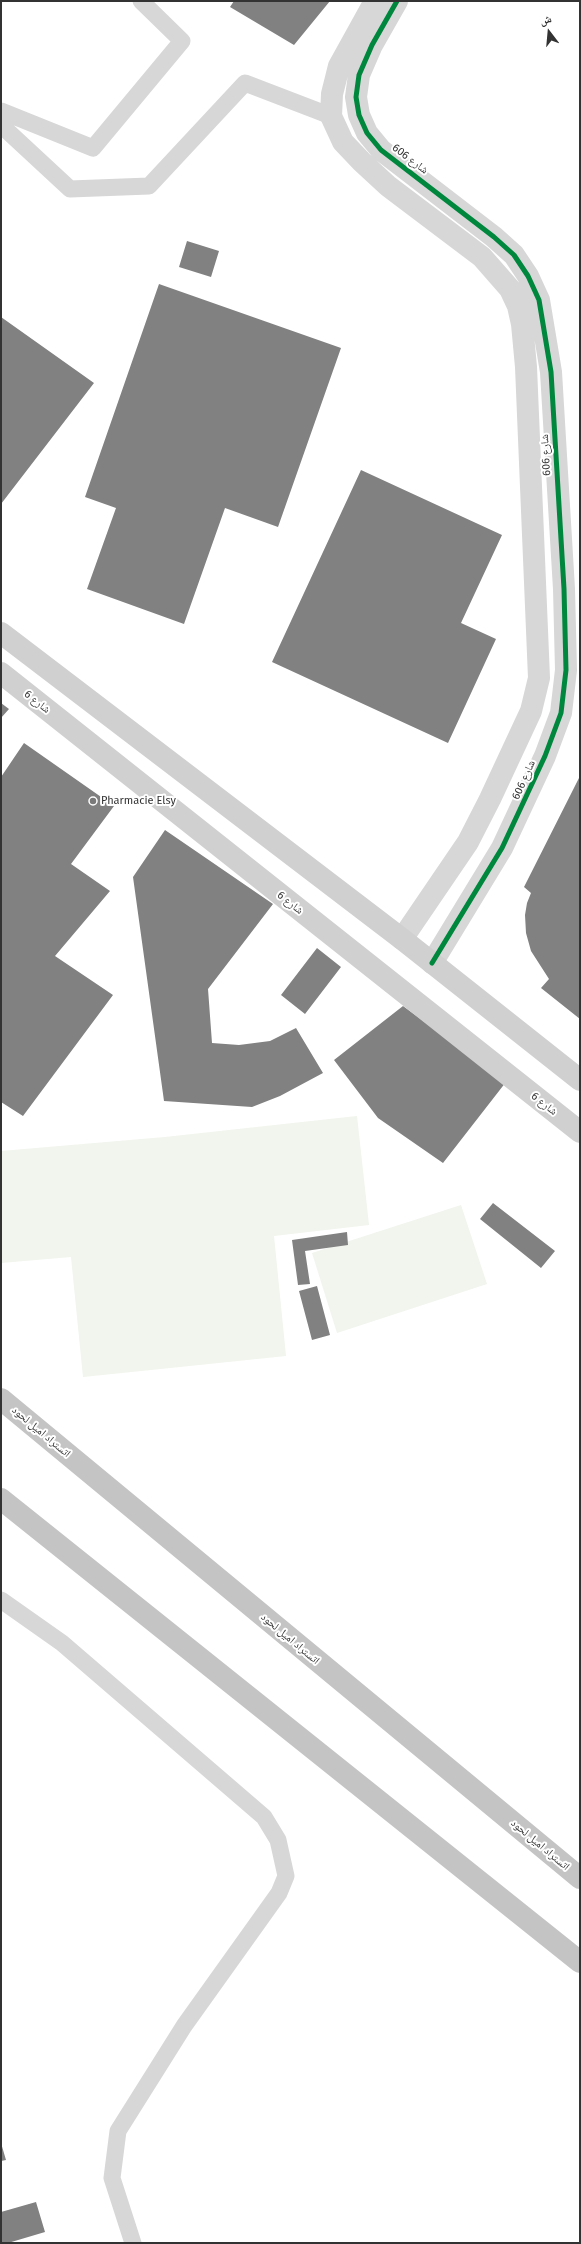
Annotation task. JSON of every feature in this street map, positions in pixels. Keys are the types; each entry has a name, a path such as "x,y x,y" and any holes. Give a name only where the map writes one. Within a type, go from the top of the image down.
{"highway":[{"name":"اتستراد اميل لحود","path":"1,1399 580,1878"},
{"path":"1,1499 580,1962"}],"main road":[{"path":"1,633 402,939 580,1080"},
{"name":"شارع 6","path":"1,673 580,1132"}],"street":[{"name":"شارع 606","path":"375,1 340,66 332,94 331,116 343,142 362,162 388,186 482,257 510,289 518,306 522,324 526,366 539,678 531,711 490,800 468,842 402,939"},
{"name":"شارع 606","path":"397,1 372,45 359,75 357,103 359,115 367,133 381,150 494,236 514,255 528,276 539,300 551,372 564,589 566,670 561,713 545,756 502,848 432,964"},
{"path":"510,289 528,276"}],"lane":[{"path":"1,111 93,148 182,42 140,1"},
{"path":"1,125 70,189 149,186 245,84 331,116"},
{"path":"1,1600 62,1643 264,1817 278,1840 286,1876 279,1892 184,2026 118,2131 112,2178 133,2243"}],"shaded area":[{"path":"357,1116 369,1225 274,1236 286,1356 83,1377 71,1257 1,1263 1,1151 165,1137"},
{"path":"461,1205 487,1284 337,1333 312,1253"}],"building":[{"path":"234,1 330,1 294,45 230,7"},
{"path":"187,241 219,251 211,277 179,267"},
{"path":"159,284 341,348 278,527 225,508 184,624 87,589 116,508 85,497"},
{"path":"1,317 94,383 1,504"},
{"path":"361,470 502,535 461,623 496,639 448,743 272,662"},
{"path":"1,703 9,709 1,718"},
{"path":"24,743 114,806 71,864 110,891 55,956 113,995 23,1116 1,1102 1,777"},
{"path":"580,776 580,1019 541,988 549,979 531,951 526,933 525,915 527,903 531,893 524,887"},
{"path":"165,830 273,904 208,989 212,1043 239,1045 270,1041 296,1028 323,1073 280,1096 252,1107 164,1101 133,877"},
{"path":"317,948 341,967 305,1014 281,995"},
{"path":"403,1006 506,1082 443,1163 378,1118 334,1060"},
{"path":"493,1203 555,1251 541,1268 480,1219"},
{"path":"347,1232 348,1245 305,1251 310,1284 298,1285 292,1240"},
{"path":"317,1286 330,1335 312,1340 299,1291"},
{"path":"1,2143 6,2160 1,2161"},
{"path":"36,2202 45,2232 8,2243 1,2243 1,2212"}],"cycle path":[{"path":"397,1 372,45 359,75 356,97 359,115 367,133 381,150 494,237 514,255 528,276 539,300 551,372 564,589 566,670 561,713 545,756 502,848 432,963"}],"place":[{"name":"Pharmacie Elsy","path":"93,801"}]}
